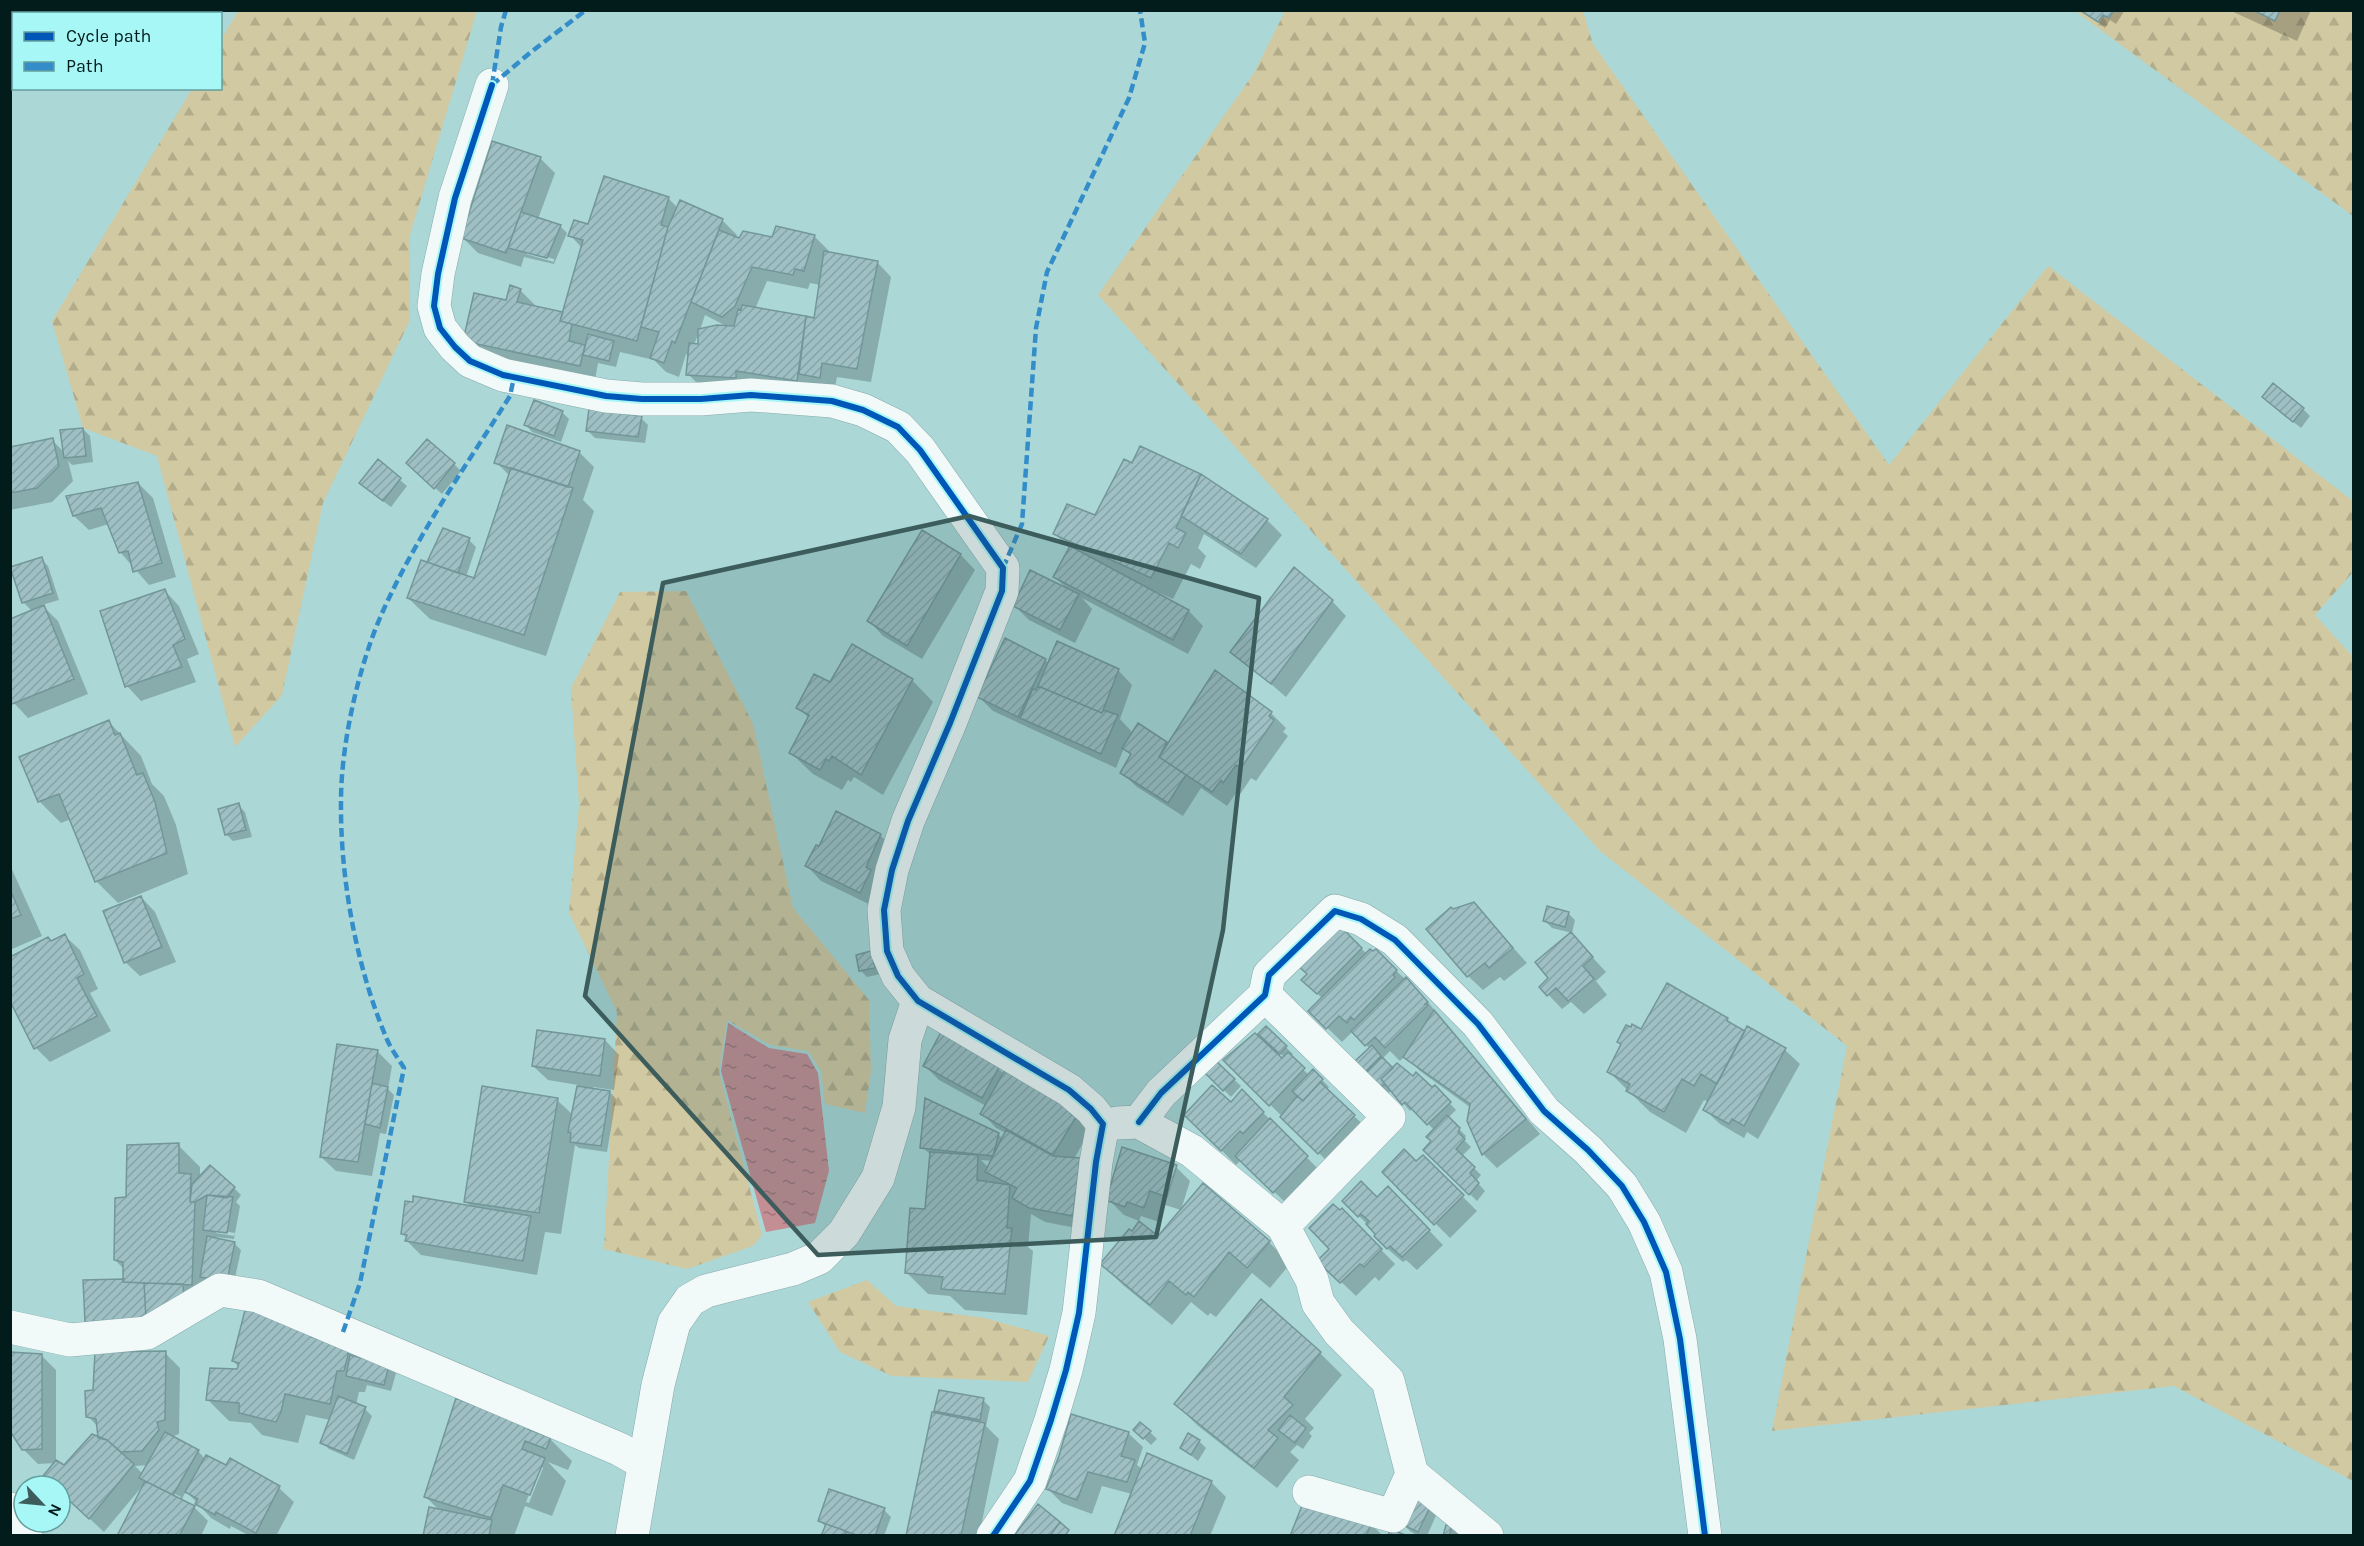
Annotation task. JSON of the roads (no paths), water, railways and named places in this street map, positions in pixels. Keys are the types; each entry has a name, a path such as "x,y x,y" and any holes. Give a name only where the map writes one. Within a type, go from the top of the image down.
{"street":[{"path":"492,86 455,198 438,274 434,306 440,328 455,347 470,361 503,375 606,396 642,399 751,395 832,401 863,410 898,427 920,450 1003,568 1002,591 950,723 908,821 892,870 885,910 887,951 898,976 918,1001 1069,1090 1091,1109 1103,1124 1096,1162 1079,1313 1066,1370 1030,1480 993,1536"},
{"path":"1139,1122 1161,1093 1265,994 1269,975 1335,910 1361,919 1395,940 1478,1024 1544,1112 1588,1150 1622,1186 1644,1222 1666,1272 1680,1339 1705,1536"},
{"path":"1265,994 1389,1117 1283,1226"},
{"path":"632,1536 658,1385 674,1323 690,1300 706,1291 793,1269 819,1258 844,1233 878,1178 899,1107 905,1040 918,1001"},
{"path":"1103,1124 1139,1122 1192,1151 1283,1226 1312,1280 1318,1303 1339,1332 1368,1358 1388,1381 1412,1474 1487,1536"},
{"path":"10,1327 70,1340 147,1333 220,1290 258,1296 619,1449 644,1463"},
{"path":"1309,1492 1393,1516 1412,1474"},
{"path":"10,1509 26,1536"}],"water":[{"path":"728,1023 769,1048 807,1054 818,1073 829,1171 815,1223 766,1232 721,1071"}]}
